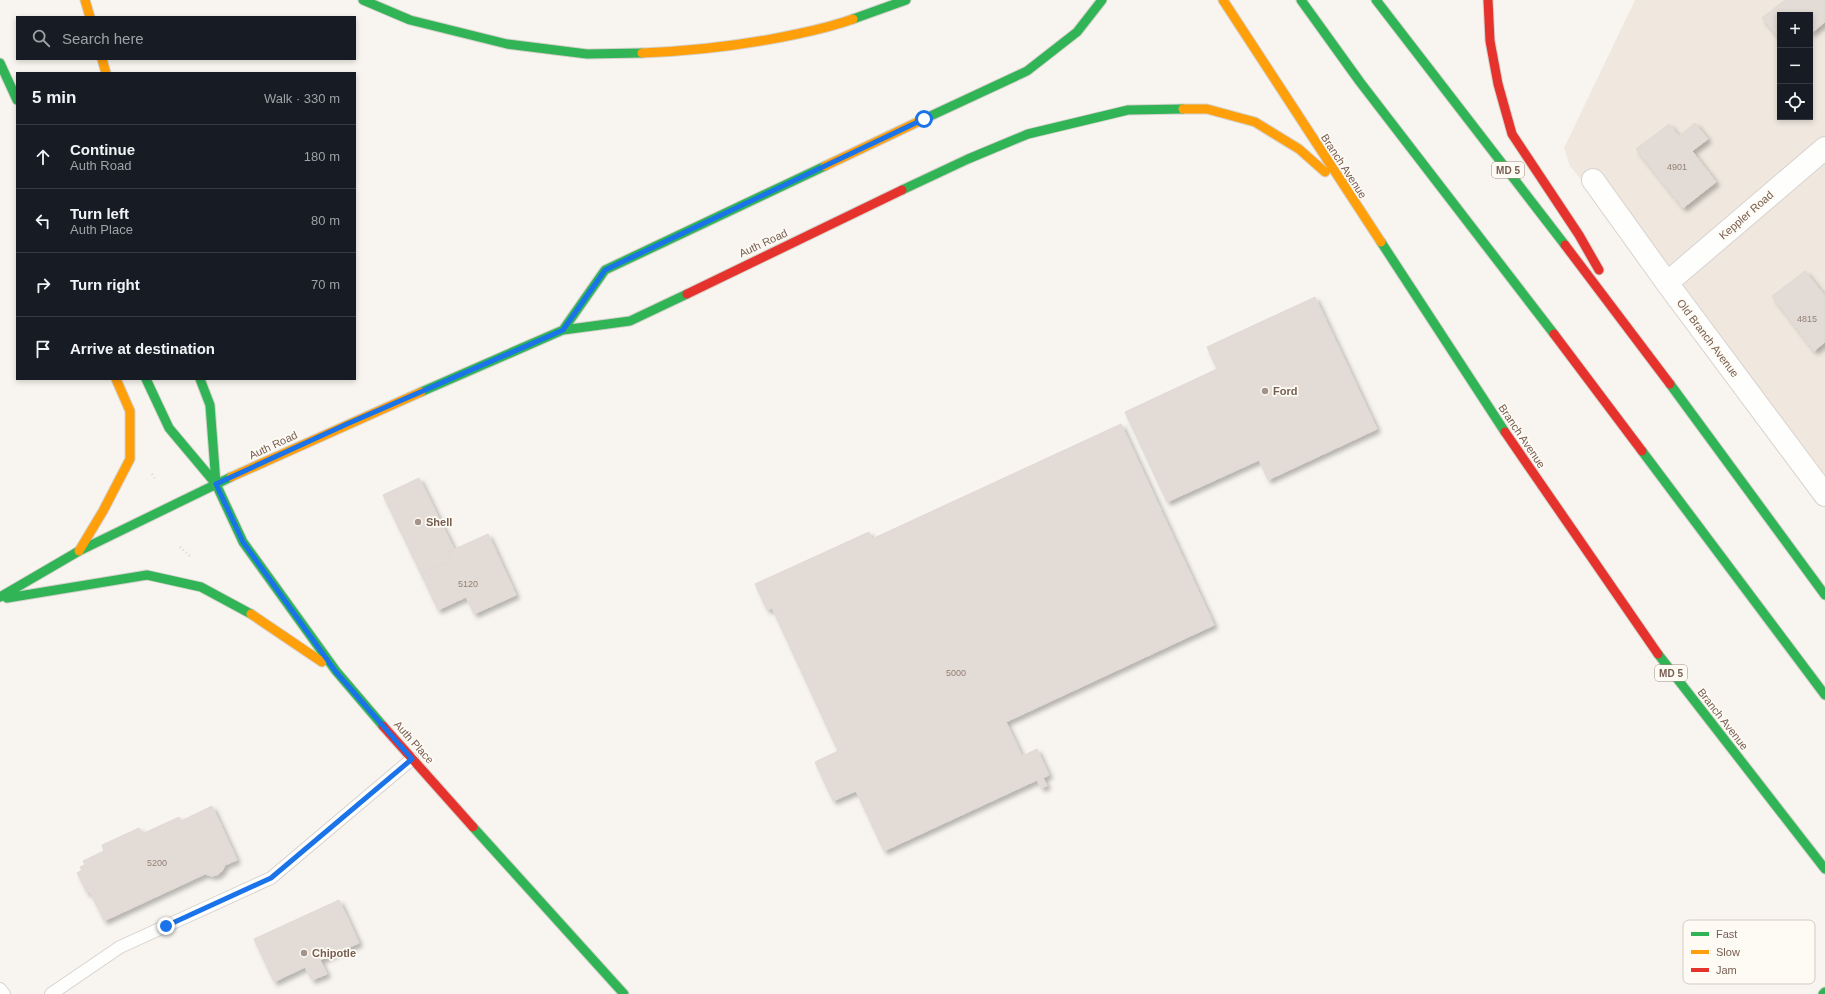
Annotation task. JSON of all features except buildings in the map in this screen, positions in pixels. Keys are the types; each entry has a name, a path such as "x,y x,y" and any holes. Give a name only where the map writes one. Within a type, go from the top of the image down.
{"main road":[{"path":"85,0 90,16"},
{"path":"363,0 410,20 499,42 587,54 671,52 755,43 836,25 906,0"},
{"path":"563,330 605,270 1027,71 1077,32 1102,0"},
{"name":"Branch Avenue","path":"1223,0 1529,469 1665,665 1825,869"},
{"path":"1301,0 1360,82 1558,341 1825,695"},
{"name":"MD 5","path":"1376,0 1639,341 1825,595"},
{"path":"1488,0 1490,41 1498,84 1512,134 1579,235 1639,341"},
{"path":"102,60 106,72"},
{"path":"0,63 16,98"},
{"name":"Auth Road","path":"0,598 79,550 216,484 347,424 563,330 630,321 968,159 1028,134 1128,110 1208,109 1255,122 1299,149 1346,190"},
{"path":"79,550 103,511 130,459 130,411 116,380"},
{"path":"146,380 169,428 216,484"},
{"path":"200,380 210,405 216,484"},
{"name":"Auth Place","path":"216,484 243,542 336,672 412,759 624,994"},
{"path":"0,598 147,575 201,586 262,620 336,672"}],"street":[{"name":"Keppler Road","path":"1667,283 1825,148"},
{"name":"Old Branch Avenue","path":"1593,180 1667,283 1825,495"}],"lane":[{"path":"51,994 120,947 271,878 412,759"},
{"path":"0,989 4,994"}],"shaded area":[{"path":"1635,0 1825,0 1825,484 1570,166 1564,148"}],"traffic: fast":[{"path":"363,0 410,20 507,44 587,54 642,53"},
{"path":"853,19 906,0"},
{"path":"924,119 1027,71 1077,32 1102,0"},
{"path":"1301,0 1360,82 1554,334"},
{"path":"1376,0 1565,245"},
{"path":"0,63 16,98"},
{"path":"968,159 1028,134 1128,110 1183,109"},
{"path":"902,190 968,159"},
{"path":"563,330 605,270 825,166"},
{"path":"1381,242 1505,432"},
{"path":"421,392 563,330 630,321 687,294"},
{"path":"146,380 169,428 216,484"},
{"path":"200,380 210,405 216,484"},
{"path":"1670,384 1825,595"},
{"path":"1642,451 1825,695"},
{"path":"0,597 79,551 231,477"},
{"path":"216,484 243,542 336,671 383,726"},
{"path":"7,598 147,575 201,587 251,614"},
{"path":"1658,654 1825,869"},
{"path":"473,827 624,994"}],"traffic: slow":[{"path":"85,0 90,16"},
{"path":"1223,0 1381,242"},
{"path":"642,53 700,49 778,38 839,24 853,19"},
{"path":"102,60 106,72"},
{"path":"1183,109 1207,109 1255,122 1299,149 1325,172"},
{"path":"825,166 924,119"},
{"path":"79,551 103,511 130,459 130,411 116,380"},
{"path":"231,477 421,392"},
{"path":"251,614 322,662"}],"traffic: jam":[{"path":"1488,0 1490,41 1498,84 1512,134 1579,235 1599,270"},
{"path":"687,294 902,190"},
{"path":"1565,245 1670,384"},
{"path":"1554,334 1642,451"},
{"path":"1505,432 1658,654"},
{"path":"383,726 473,827"}],"place":[{"name":"Ford","path":"1265,391"},
{"name":"Shell","path":"418,522"},
{"name":"Chipotle","path":"304,953"}],"route":[{"path":"166,926 271,878 412,759 336,672 243,542 216,484 347,424 563,330 605,270 924,119"}]}
